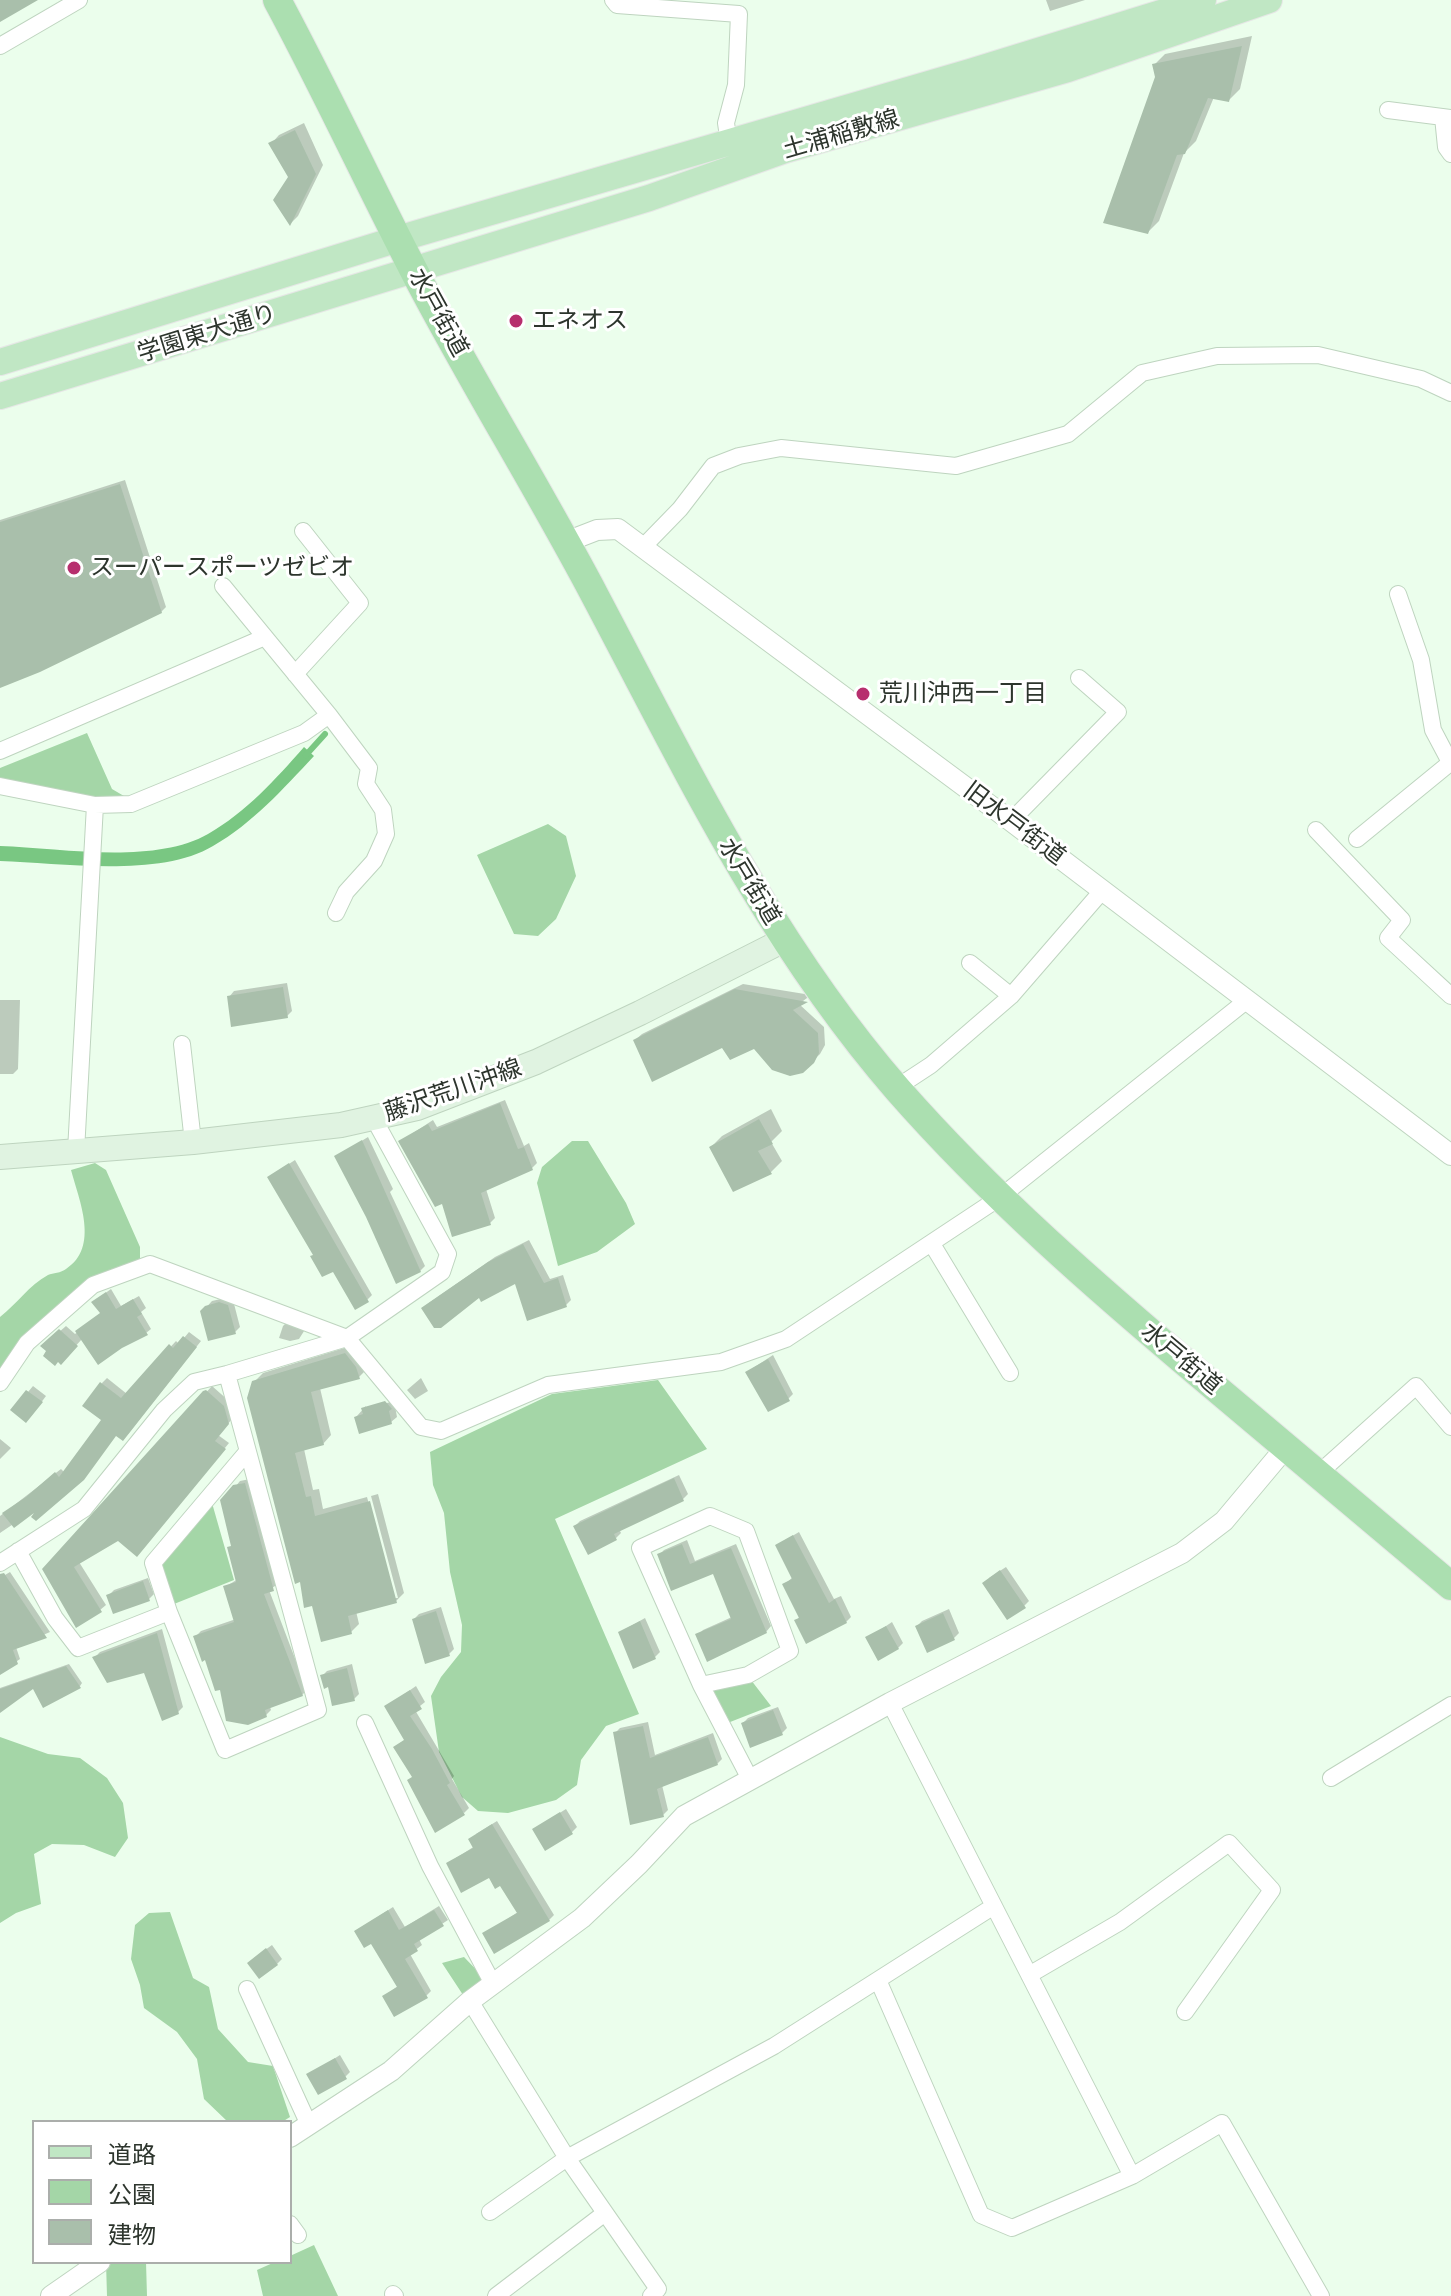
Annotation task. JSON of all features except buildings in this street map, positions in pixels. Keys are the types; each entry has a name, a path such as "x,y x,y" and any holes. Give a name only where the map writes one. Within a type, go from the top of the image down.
{"highway":[{"name":"水戸街道","path":"277,0 414,271 566,542 714,821 784,940 896,1088 999,1198 1066,1261 1451,1586"}],"main road":[{"name":"土浦稲敷線","path":"398,239 1203,0"},
{"name":"土浦稲敷線","path":"414,271 649,198 785,150 1068,69 1269,0"},
{"name":"学園東大通り","path":"0,362 398,239"},
{"name":"学園東大通り","path":"0,396 414,271"},
{"name":"藤沢荒川沖線","path":"0,1157 193,1142 374,1119 461,1093 536,1062 784,940"}],"street":[{"path":"0,46 79,0"},
{"path":"613,0 617,5 739,14 736,85 726,123 729,143"},
{"path":"1388,110 1447,118 1446,147 1451,154"},
{"path":"643,547 680,509 713,466 739,456 781,448 956,466 1068,434 1142,373 1217,356 1318,355 1421,379 1451,393"},
{"name":"旧水戸街道","path":"566,542 597,530 618,529 1011,821 1451,1155"},
{"path":"295,674 360,603 303,531"},
{"path":"223,586 369,768 366,784 383,810 386,834 374,861 346,892 336,913"},
{"path":"1357,839 1450,764 1433,730 1421,660 1398,594"},
{"path":"0,751 265,637"},
{"path":"1011,821 1118,712 1079,678"},
{"path":"0,786 95,805 131,804 304,733 329,715"},
{"path":"76,1151 95,805"},
{"path":"1316,830 1402,920 1388,938 1451,996"},
{"path":"896,1088 931,1065 1011,996 1102,891"},
{"path":"970,963 1011,996"},
{"path":"0,1383 27,1343 93,1285 150,1264 347,1338 421,1427 441,1431 548,1385 721,1362 786,1339 999,1198 1246,1001"},
{"path":"182,1044 193,1142"},
{"path":"0,1563 84,1509 164,1410 194,1382 347,1338 442,1272 448,1254 374,1119"},
{"path":"932,1244 1010,1373"},
{"path":"227,1374 318,1710 225,1750 169,1612 153,1563 247,1452"},
{"path":"1318,1474 1416,1386 1451,1427"},
{"path":"292,2136 391,2071 470,2001 582,1918 684,1816 890,1703 1182,1553 1224,1521 1286,1447"},
{"path":"701,1685 748,1675 790,1651 746,1531 710,1516 640,1548 701,1685 750,1779"},
{"path":"18,1551 55,1618 78,1648 169,1612"},
{"path":"890,1703 1132,2176"},
{"path":"1331,1778 1451,1705"},
{"path":"365,1723 430,1866 493,1984"},
{"path":"1029,1975 1120,1922 1229,1843 1272,1890 1185,2012"},
{"path":"490,2212 567,2158 774,2046 994,1906"},
{"path":"878,1980 981,2215 1012,2228 1132,2176 1222,2123 1321,2296"},
{"path":"247,1989 309,2125"},
{"path":"470,2001 567,2158 658,2289 651,2296"},
{"path":"496,2296 605,2213"},
{"path":"51,2296 97,2264"}],"green space":[{"path":"87,733 112,789 129,799 95,799 0,782 0,768"},
{"path":"548,824 566,836 576,876 556,919 538,936 514,934 477,855"},
{"path":"572,1141 588,1141 626,1203 635,1224 597,1252 558,1266 537,1183 542,1167"},
{"path":"95,1163 106,1170 140,1247 140,1259 111,1272 0,1374 0,1317 41,1279 66,1269 76,1260 85,1236 82,1209 71,1170"},
{"path":"658,1380 707,1449 555,1519 639,1714 606,1726 581,1760 577,1785 556,1800 508,1813 478,1811 462,1797 439,1752 431,1696 441,1677 461,1652 462,1625 450,1572 444,1513 433,1485 430,1452 552,1394"},
{"path":"212,1503 234,1580 174,1604 161,1564"},
{"path":"751,1680 771,1706 725,1724 707,1688"},
{"path":"0,1737 48,1754 80,1758 107,1778 123,1803 128,1838 115,1857 84,1845 52,1844 34,1854 41,1904 0,1923"},
{"path":"170,1912 193,1978 209,1987 218,2029 248,2062 273,2066 290,2117 285,2120 226,2120 204,2099 197,2059 177,2032 144,2008 131,1959 135,1925 149,1913"},
{"path":"464,1957 488,1982 465,1998 442,1963"},
{"path":"314,2245 338,2296 263,2296 257,2270 270,2264 292,2264 292,2255"},
{"path":"106,2264 146,2264 147,2296 107,2296"}],"shaded area":[{"path":"304,747 314,756 267,805 228,837 191,856 166,862 109,866 0,861 0,846 134,852 186,843 208,834 235,816"}],"waterway":[{"path":"306,755 325,734"}],"place":[{"name":"エネオス","path":"516,321"},
{"name":"スーパースポーツゼビオ","path":"74,568"},
{"name":"荒川沖西一丁目","path":"863,694"}]}
